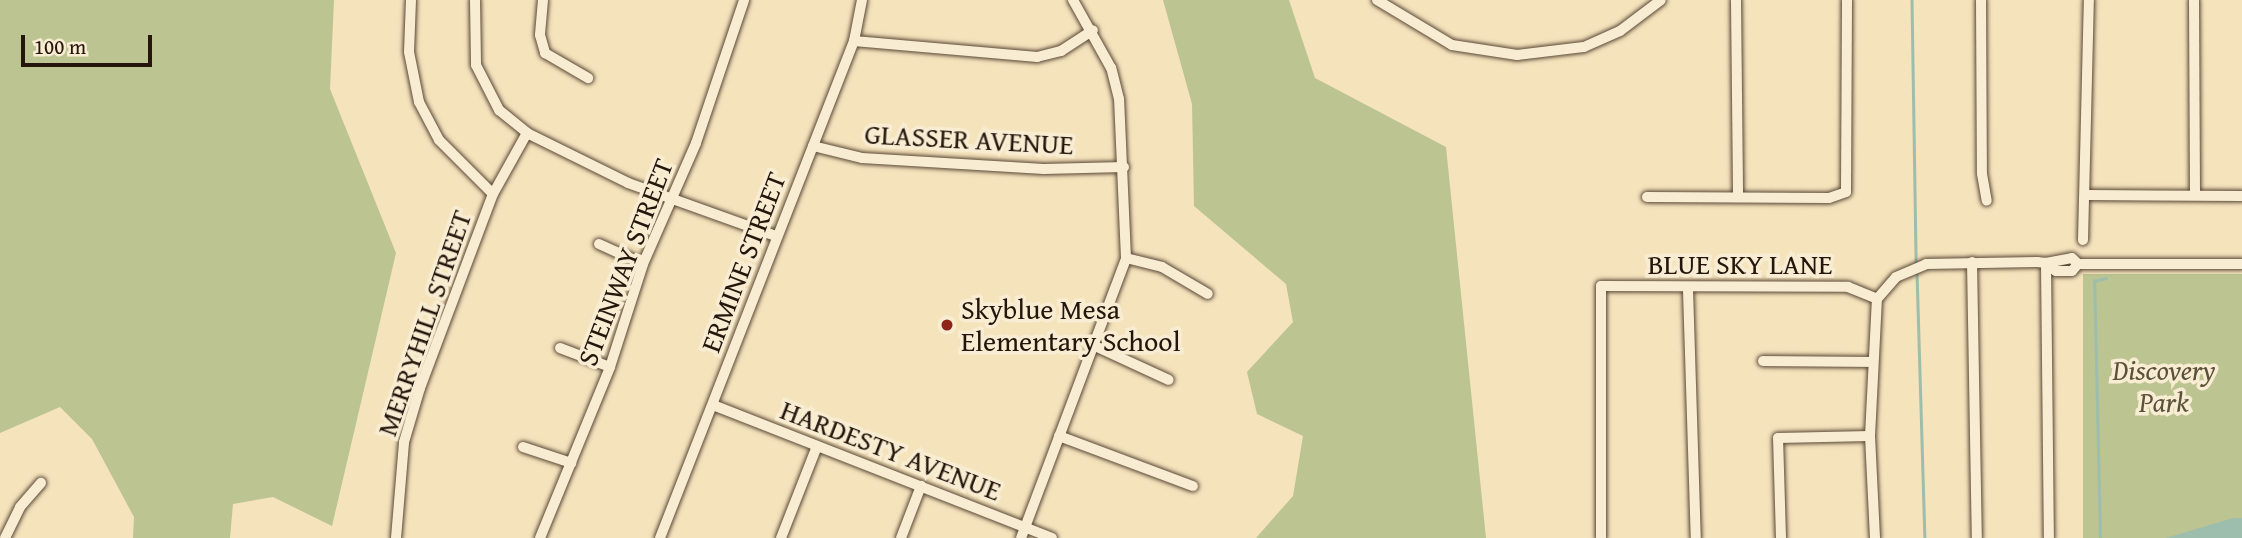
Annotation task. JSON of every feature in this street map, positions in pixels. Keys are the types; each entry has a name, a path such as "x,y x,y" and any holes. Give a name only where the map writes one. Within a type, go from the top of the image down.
{"street":[{"path":"411,0 409,52 419,102 439,140 493,194"},
{"path":"475,0 476,65 499,110 527,133 628,183 671,196 776,236"},
{"path":"543,0 540,35 545,53 588,78"},
{"name":"STEINWAY STREET","path":"540,538 610,367 643,264 696,143 744,0"},
{"name":"ERMINE STREET","path":"660,538 854,41 862,0"},
{"path":"1021,538 1126,258 1119,99 1093,30 1073,0"},
{"path":"1377,0 1452,45 1517,55 1584,47 1620,31 1661,0"},
{"path":"1736,0 1738,196"},
{"path":"1647,197 1829,198 1846,192 1847,0"},
{"path":"1980,0 1982,174 1987,201"},
{"path":"2084,240 2089,0"},
{"path":"2194,0 2195,195"},
{"path":"854,41 1037,57 1061,51 1093,30"},
{"name":"MERRYHILL STREET","path":"396,538 404,442 493,194 527,133"},
{"name":"GLASSER AVENUE","path":"813,146 862,158 1044,169 1124,167"},
{"path":"2087,195 2242,196"},
{"path":"598,244 643,264"},
{"path":"1126,258 1162,267 1208,295"},
{"path":"1875,538 1870,436 1877,299 1907,271 1924,265 2046,262 2072,258 2078,264 2242,264"},
{"path":"1972,262 1977,538"},
{"path":"2046,262 2049,538"},
{"name":"BLUE SKY LANE","path":"1601,538 1601,286 1688,289 1848,287 1877,299"},
{"path":"1688,289 1696,538"},
{"path":"1095,346 1169,380"},
{"path":"560,348 610,367"},
{"path":"1763,361 1873,362"},
{"name":"HARDESTY AVENUE","path":"713,405 1052,538"},
{"path":"1059,436 1194,486"},
{"path":"1781,538 1779,438 1870,436"},
{"path":"781,538 817,446"},
{"path":"523,447 571,463"},
{"path":"5,538 20,507 41,483"},
{"path":"901,538 920,486"}],"green space":[{"path":"0,0 334,0 330,89 396,253 332,526 273,497 233,504 230,538 133,538 134,517 92,439 60,407 0,433"},
{"path":"1163,0 1289,0 1315,78 1446,147 1486,538 1256,538 1293,496 1303,436 1257,414 1247,372 1293,322 1286,284 1194,206 1192,104"},
{"name":"Discovery Park","path":"2083,274 2242,274 2242,538 2083,538"}],"shaded area":[{"path":"2233,518 2242,518 2242,538 2166,538"}],"waterway":[{"path":"1912,0 1916,266"},
{"path":"1917,272 1925,538"},
{"path":"2100,538 2094,281 2106,278"}],"place":[{"name":"Skyblue Mesa Elementary School","path":"947,325"}]}
